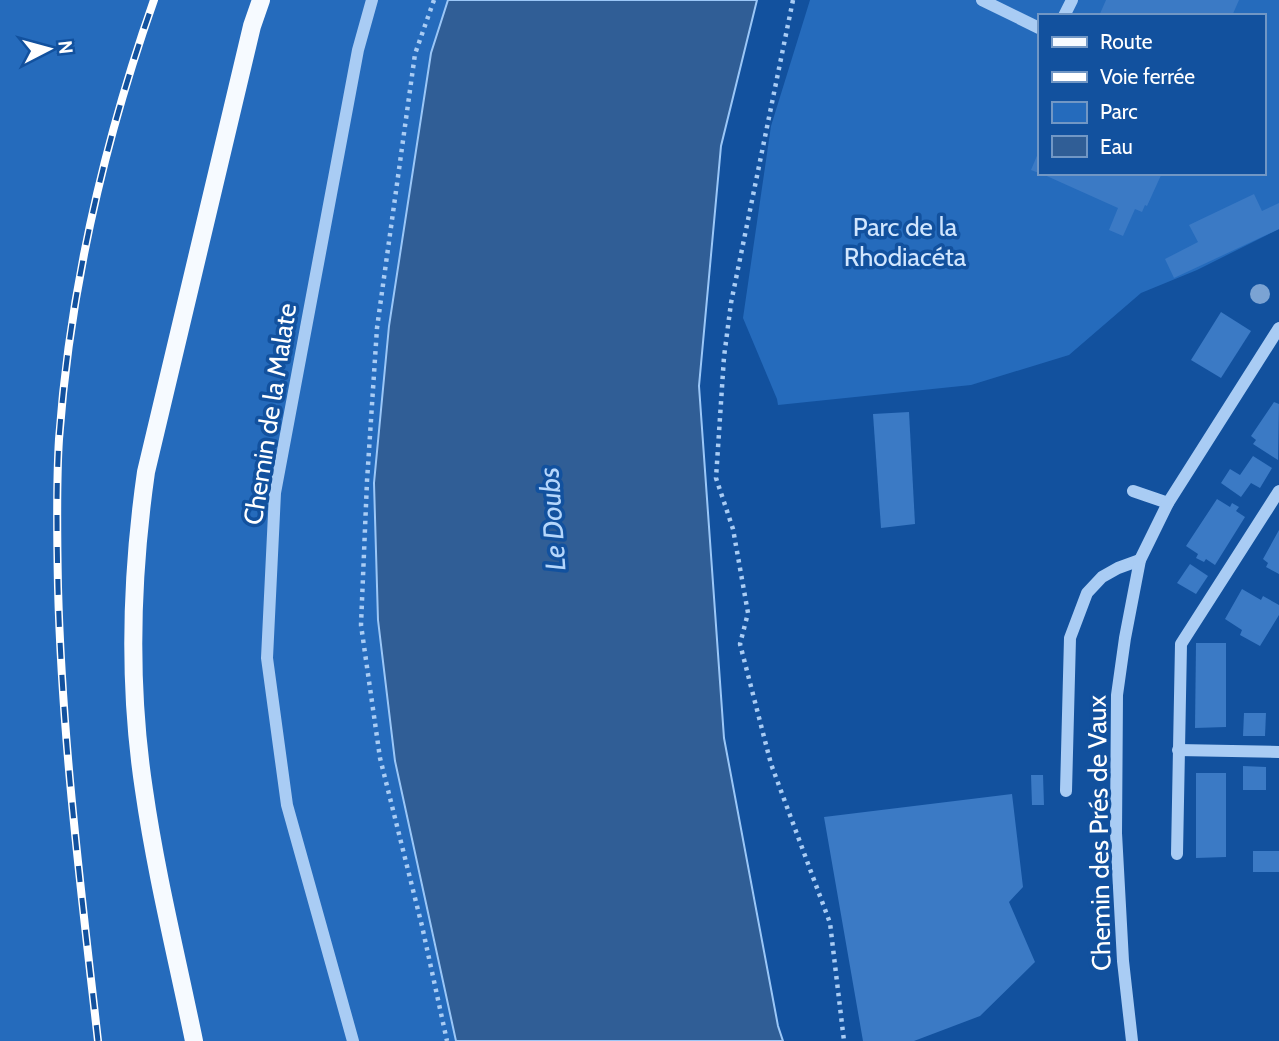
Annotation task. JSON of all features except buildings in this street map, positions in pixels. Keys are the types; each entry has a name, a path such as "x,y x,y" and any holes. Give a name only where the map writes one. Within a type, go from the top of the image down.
{"main road":[{"path":"194,1041 144,790 134,668 137,533 146,472 251,26 261,0"}],"street":[{"name":"Chemin de la Malate","path":"353,1041 286,805 267,657 275,493 358,50 372,0"},
{"path":"982,0 1038,28"},
{"name":"Chemin des Prés de Vaux","path":"1132,1041 1123,961 1116,833 1117,695 1140,560 1168,503 1279,328"},
{"path":"1133,491 1168,503"},
{"path":"1177,854 1181,644 1279,491"},
{"path":"1066,791 1070,638 1087,593 1102,577 1140,560"},
{"path":"1178,750 1279,752"}],"path":[{"path":"434,0 415,54 377,328 361,625 380,758 422,926 447,1041"},
{"path":"793,0 730,303 716,478 733,529 748,613 740,644 771,764 830,923 844,1041"}],"green space":[{"path":"0,0 448,0 431,53 430,926 456,1041 0,1041"},
{"name":"Parc de la Rhodiacéta","path":"810,0 1279,0 1279,229 1197,270 1141,293 1069,355 971,385 778,405 743,318 771,126"}],"water":[{"name":"Le Doubs","path":"448,0 757,0 721,146 699,386 724,738 783,1041 456,1041 395,761 378,620 374,483 389,326 431,53"}],"railway":[{"path":"98,1041 73,814 60,644 57,494 59,439 71,327 92,216 120,107 154,0"}]}
